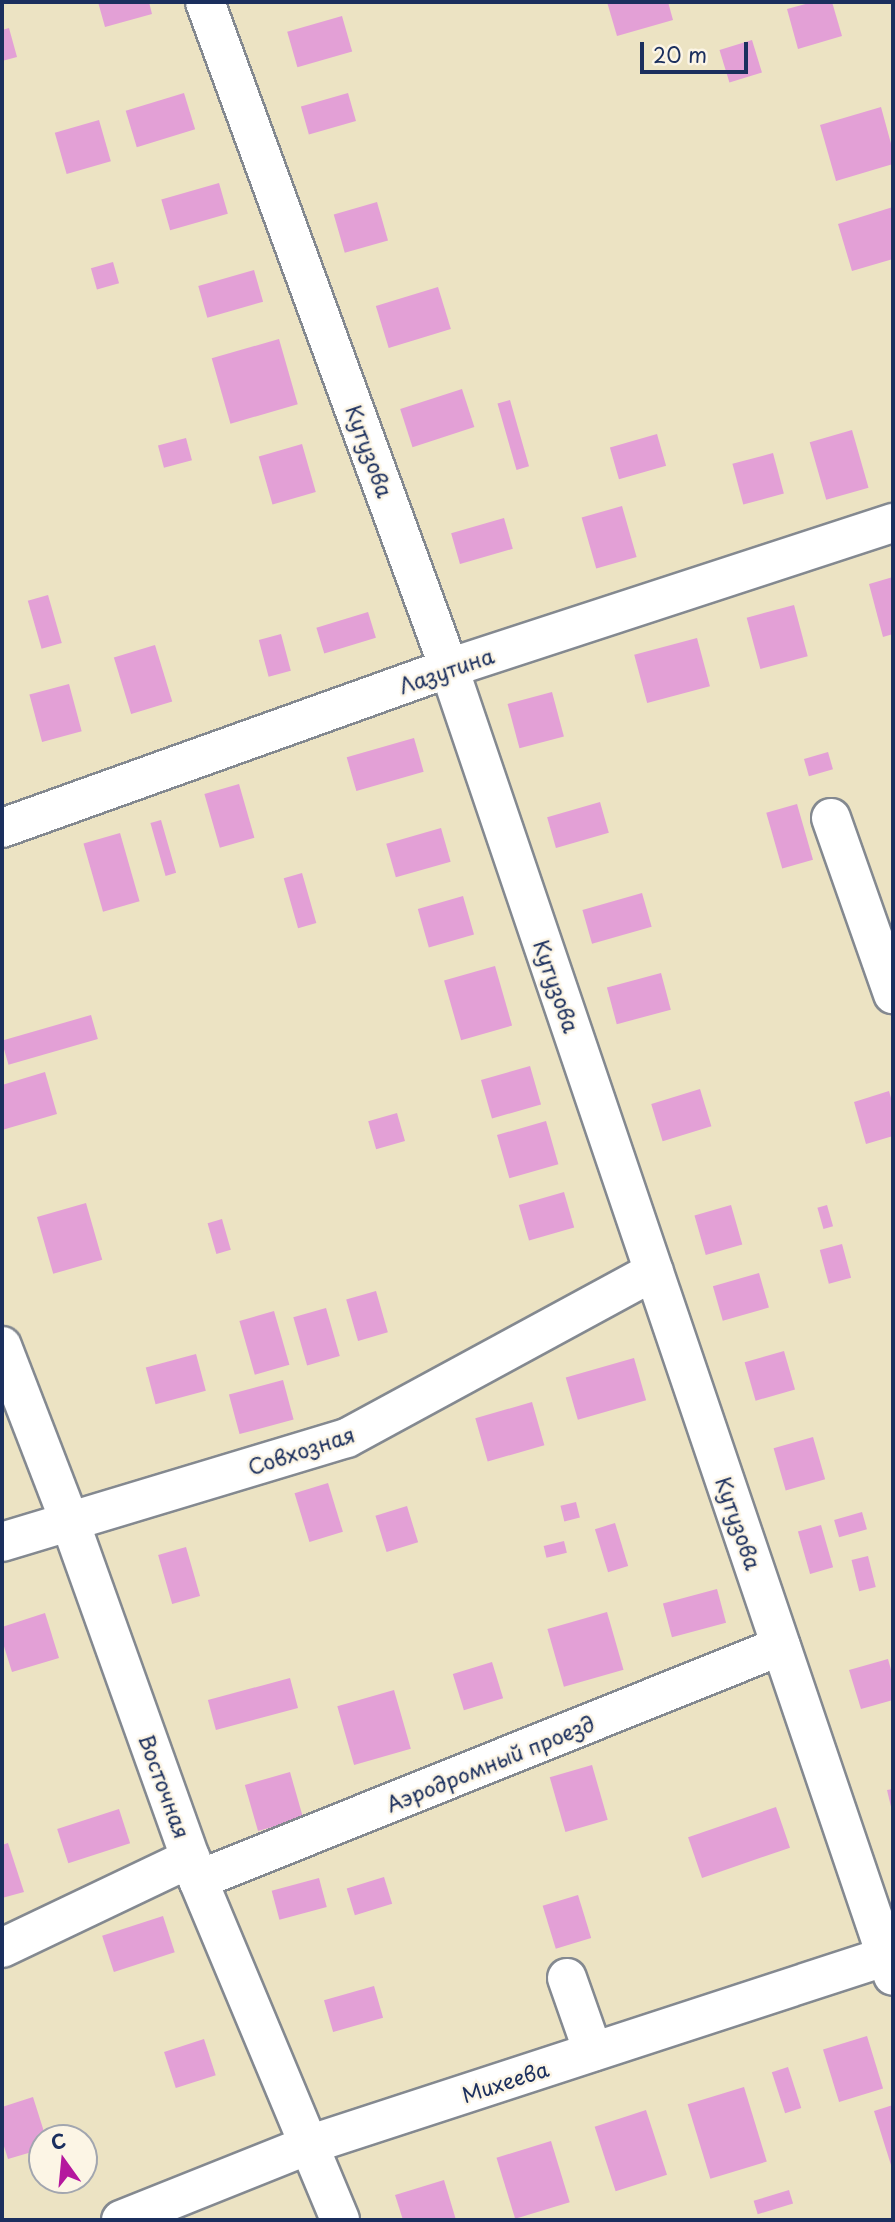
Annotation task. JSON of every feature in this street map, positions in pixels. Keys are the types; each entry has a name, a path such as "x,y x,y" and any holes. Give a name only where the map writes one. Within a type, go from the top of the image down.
{"street":[{"name":"Кутузова","path":"205,2 449,668 891,1962"},
{"name":"Лазутина","path":"2,828 449,668 893,523"},
{"path":"831,818 893,994"},
{"name":"Совхозная","path":"2,1542 347,1438 654,1271"},
{"name":"Восточная","path":"2,1346 71,1522 195,1869 311,2144 340,2220"},
{"name":"Аэродромный проезд","path":"2,1948 195,1869 781,1646"},
{"name":"Михеева","path":"121,2220 311,2144 593,2052 891,1962"},
{"path":"567,1978 593,2052"}],"building":[{"path":"98,2 149,2 152,14 105,27"},
{"path":"607,2 668,2 673,20 617,36"},
{"path":"813,2 832,2 842,36 798,49 787,9"},
{"path":"342,16 352,52 297,67 287,32"},
{"path":"9,28 17,57 2,61 2,30"},
{"path":"752,40 762,73 729,82 719,50"},
{"path":"184,93 195,129 137,147 126,111"},
{"path":"348,93 356,121 309,134 301,107"},
{"path":"881,107 893,151 893,164 836,181 820,125"},
{"path":"99,120 111,161 67,174 55,133"},
{"path":"219,183 228,214 170,230 161,200"},
{"path":"377,202 388,240 345,253 334,214"},
{"path":"893,207 893,259 852,271 838,224"},
{"path":"113,262 119,283 97,289 91,268"},
{"path":"254,270 263,302 207,318 198,286"},
{"path":"438,287 451,329 389,348 376,306"},
{"path":"279,339 298,404 230,424 212,358"},
{"path":"462,389 474,427 413,447 400,409"},
{"path":"510,400 529,466 517,470 498,404"},
{"path":"852,430 869,488 826,500 810,442"},
{"path":"657,434 666,466 619,479 610,448"},
{"path":"186,438 192,460 164,468 158,446"},
{"path":"302,444 316,492 273,504 259,456"},
{"path":"773,453 784,494 743,504 732,464"},
{"path":"622,506 637,557 596,569 582,518"},
{"path":"504,518 513,549 460,564 451,533"},
{"path":"893,577 893,634 883,637 869,584"},
{"path":"48,595 62,643 42,649 28,601"},
{"path":"794,605 808,656 760,669 747,618"},
{"path":"368,612 376,638 324,654 316,628"},
{"path":"281,634 291,671 269,677 259,640"},
{"path":"697,638 710,686 647,703 634,655"},
{"path":"155,645 172,701 131,714 114,658"},
{"path":"69,684 82,731 42,742 29,695"},
{"path":"552,692 564,736 519,748 508,704"},
{"path":"414,738 424,772 356,791 347,757"},
{"path":"828,752 833,769 809,776 804,759"},
{"path":"239,784 254,838 220,848 204,794"},
{"path":"600,802 609,833 556,848 547,817"},
{"path":"797,804 813,860 782,869 766,813"},
{"path":"161,820 176,873 166,876 150,823"},
{"path":"441,828 451,862 396,877 386,844"},
{"path":"120,833 140,901 103,912 83,843"},
{"path":"302,873 316,923 298,928 284,878"},
{"path":"642,893 652,927 592,944 582,910"},
{"path":"463,896 474,934 429,947 418,909"},
{"path":"495,966 512,1026 461,1040 444,981"},
{"path":"661,973 671,1010 617,1024 607,987"},
{"path":"91,1015 98,1039 8,1065 2,1041"},
{"path":"530,1066 541,1104 492,1119 481,1080"},
{"path":"45,1072 57,1114 2,1130 2,1085"},
{"path":"700,1089 711,1126 663,1141 651,1104"},
{"path":"889,1091 893,1105 893,1136 866,1144 854,1102"},
{"path":"397,1113 405,1141 376,1149 368,1121"},
{"path":"546,1121 558,1164 509,1178 497,1135"},
{"path":"564,1192 574,1228 529,1241 519,1205"},
{"path":"86,1203 102,1260 53,1274 37,1217"},
{"path":"731,1205 742,1244 706,1255 694,1215"},
{"path":"827,1205 833,1226 823,1229 817,1208"},
{"path":"222,1219 231,1250 216,1254 208,1223"},
{"path":"842,1244 851,1278 829,1284 820,1250"},
{"path":"759,1273 769,1308 723,1321 713,1286"},
{"path":"376,1291 388,1332 358,1341 346,1300"},
{"path":"326,1308 340,1356 307,1365 293,1317"},
{"path":"274,1311 289,1365 255,1375 239,1321"},
{"path":"784,1351 795,1389 756,1401 745,1362"},
{"path":"196,1354 206,1391 156,1404 146,1367"},
{"path":"634,1358 646,1400 578,1420 566,1378"},
{"path":"283,1380 294,1420 240,1434 229,1394"},
{"path":"532,1402 544,1445 488,1462 475,1418"},
{"path":"813,1437 825,1479 786,1491 774,1448"},
{"path":"328,1483 343,1532 309,1542 295,1493"},
{"path":"576,1502 580,1518 564,1521 560,1506"},
{"path":"407,1506 418,1542 387,1552 375,1516"},
{"path":"862,1512 867,1529 839,1537 834,1520"},
{"path":"615,1523 628,1566 608,1572 595,1529"},
{"path":"821,1525 833,1567 810,1574 798,1532"},
{"path":"564,1541 567,1553 547,1558 544,1546"},
{"path":"186,1547 200,1596 172,1604 158,1555"},
{"path":"868,1556 876,1587 859,1591 852,1560"},
{"path":"717,1589 726,1623 672,1637 663,1603"},
{"path":"607,1612 624,1670 564,1687 547,1629"},
{"path":"45,1613 59,1658 12,1672 2,1640 2,1627"},
{"path":"888,1659 893,1677 893,1700 861,1709 849,1670"},
{"path":"492,1662 503,1698 464,1710 453,1674"},
{"path":"290,1678 298,1708 216,1730 208,1700"},
{"path":"394,1690 411,1749 354,1765 337,1706"},
{"path":"592,1765 608,1820 565,1832 550,1777"},
{"path":"290,1772 303,1818 258,1831 245,1785"},
{"path":"893,1789 893,1810 892,1811 887,1790"},
{"path":"776,1807 790,1848 702,1878 688,1837"},
{"path":"119,1809 130,1843 68,1863 57,1829"},
{"path":"8,1843 24,1892 2,1898 2,1845"},
{"path":"384,1877 392,1904 355,1915 347,1888"},
{"path":"319,1878 327,1907 279,1920 272,1891"},
{"path":"578,1895 591,1938 556,1949 543,1906"},
{"path":"163,1916 175,1952 114,1972 102,1936"},
{"path":"374,1986 383,2018 333,2032 324,2000"},
{"path":"867,2036 883,2089 839,2102 823,2049"},
{"path":"204,2039 216,2075 176,2088 164,2052"},
{"path":"788,2067 801,2108 785,2113 772,2072"},
{"path":"744,2087 767,2162 710,2179 688,2104"},
{"path":"33,2097 42,2124 28,2124 28,2153 8,2159 2,2140 2,2107"},
{"path":"893,2105 893,2164 891,2165 874,2111"},
{"path":"646,2110 667,2175 616,2191 595,2127"},
{"path":"551,2141 570,2202 515,2219 496,2158"},
{"path":"444,2180 456,2220 403,2220 395,2195"},
{"path":"789,2190 793,2203 758,2214 754,2201"}]}
